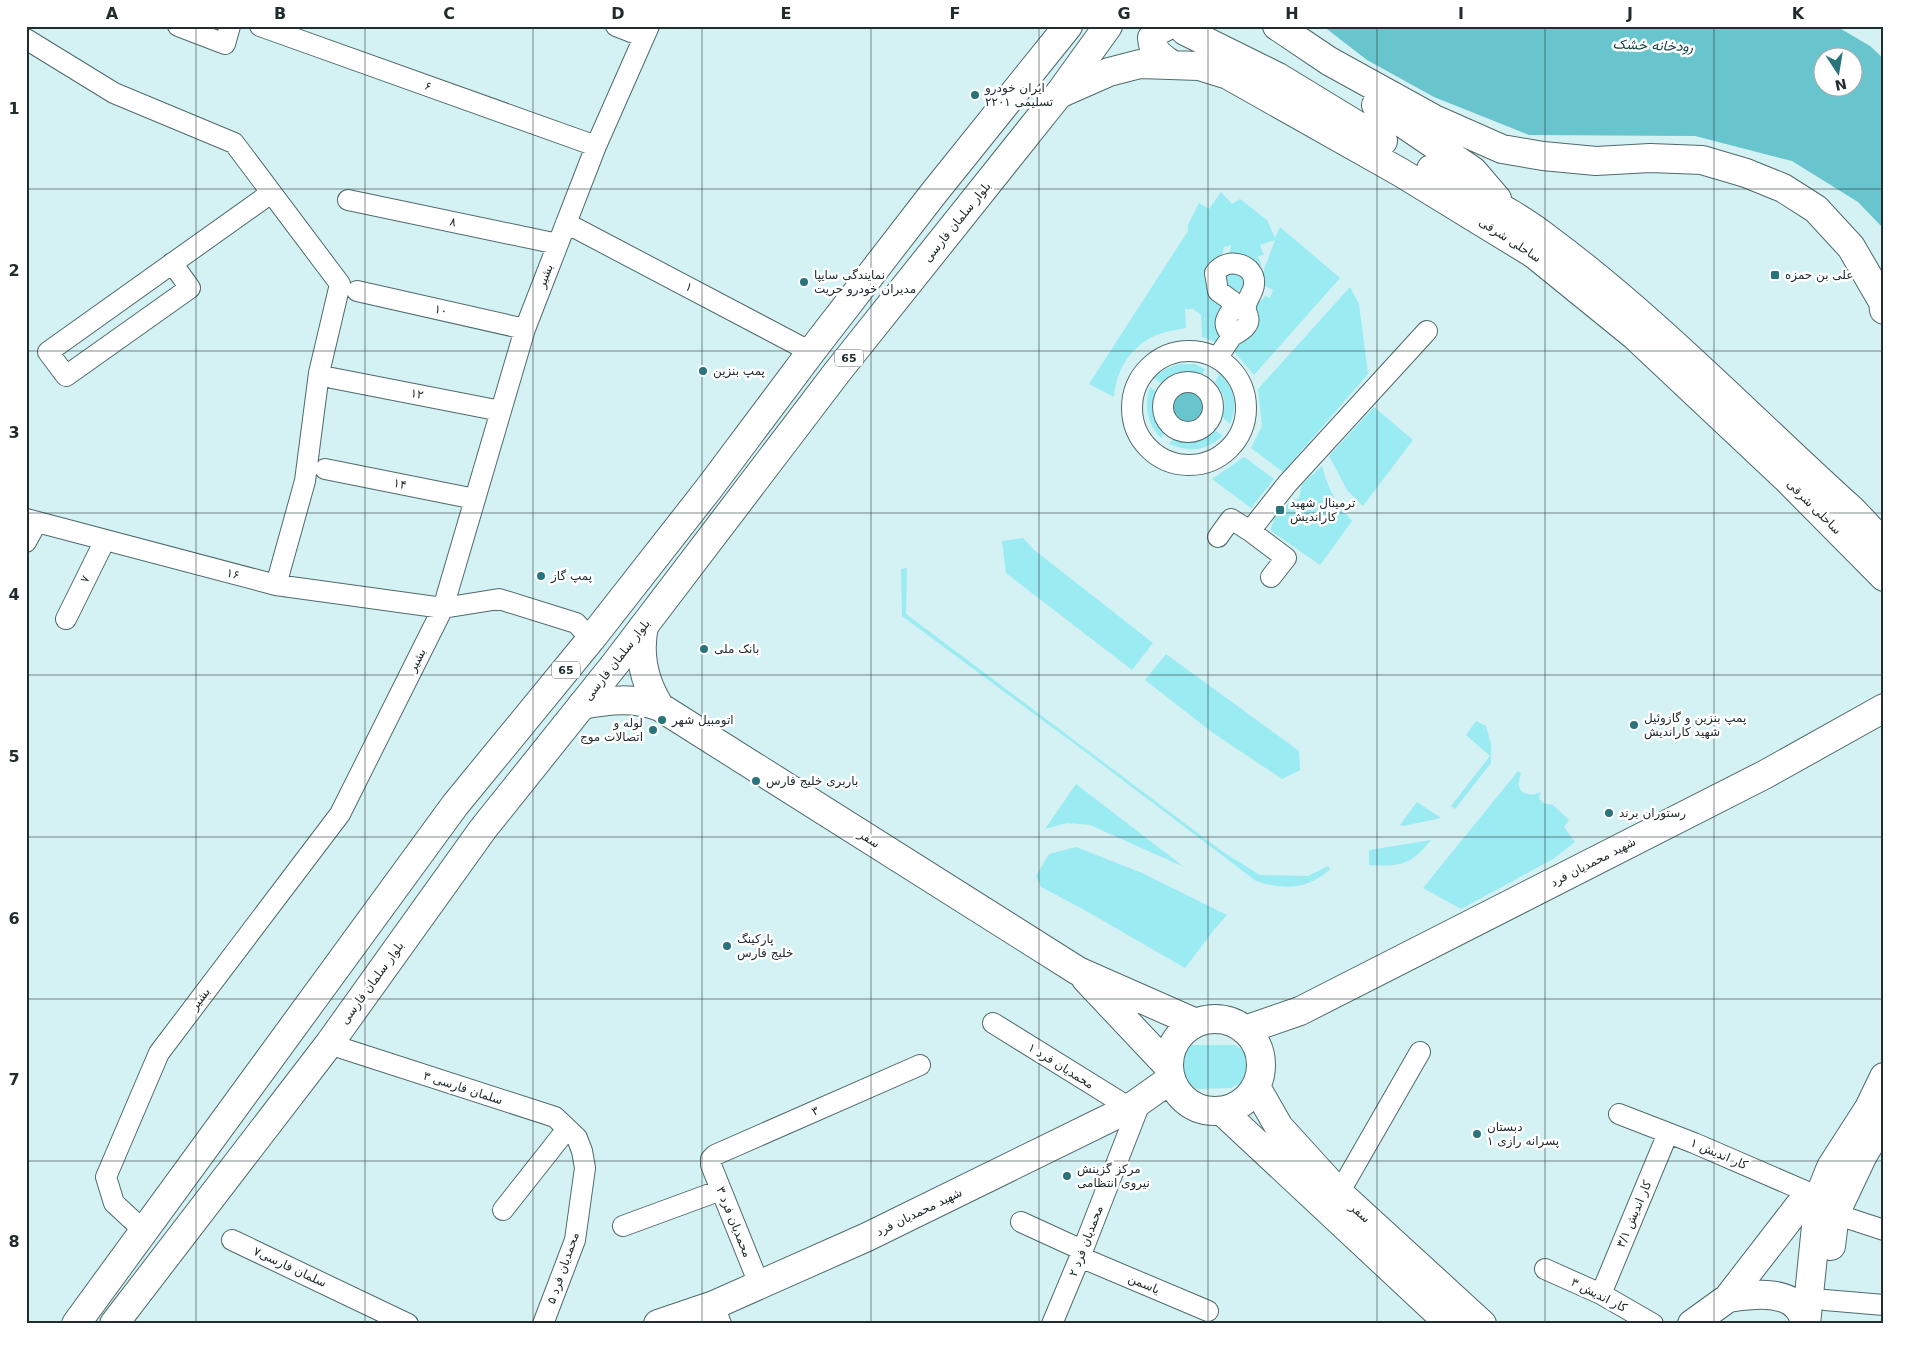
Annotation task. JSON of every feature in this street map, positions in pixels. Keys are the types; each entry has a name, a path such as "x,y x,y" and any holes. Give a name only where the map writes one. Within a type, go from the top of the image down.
{"main road":[{"name":"65","path":"76,1324 455,805 591,639 710,487 933,194 1068,26"},
{"name":"بلوار سلمان فارسی","path":"114,1324 329,1044 483,828 644,626 838,371 1059,94 1108,26"},
{"path":"1277,26 1329,61 1434,119 1502,149 1542,156 1596,161 1650,158 1702,160 1746,173 1783,188 1816,209 1850,247 1882,302 1884,310"},
{"name":"ساحلی شرقی","path":"1176,27 1278,78 1547,237 1613,289 1853,511 1884,544"},
{"path":"1172,64 1156,53 1152,38 1159,30 1176,27"},
{"path":"1329,61 1362,96 1473,171 1510,214"},
{"name":"ساحلی شرقی","path":"1059,94 1109,72 1140,64 1199,66 1228,75 1391,167 1534,254 1635,336 1786,478 1884,577"},
{"path":"644,626 641,640 642,660 647,682 660,707"},
{"name":"سفر","path":"582,705 614,700 629,700 645,701 660,707 1078,971 1196,1023"},
{"name":"شهید محمدیان فرد","path":"1300,1011 1764,775 1884,708"},
{"name":"سفر","path":"1078,971 1170,1073"},
{"path":"1245,1030 1300,1011"},
{"path":"1260,1056 1300,1011"},
{"path":"1209,1019 1222,1019 1234,1023 1245,1030 1255,1041 1260,1056 1261,1072 1256,1086 1242,1102 1222,1110 1208,1111 1190,1104 1176,1090 1170,1073 1173,1045 1187,1028 1209,1019"},
{"name":"شهید محمدیان فرد","path":"658,1324 718,1314 759,1284 875,1233 1135,1106 1170,1073"},
{"path":"1728,1298 1759,1293 1776,1296 1788,1300 1815,1318 1831,1167 1869,1108 1884,1078"},
{"name":"سفر","path":"1256,1086 1279,1127 1339,1194 1482,1324"},
{"name":"سفر","path":"1222,1110 1450,1324"},
{"path":"1827,1205 1863,1155 1884,1120"},
{"path":"1692,1324 1728,1298 1799,1206 1827,1205"}],"street":[{"path":"178,26 228,35"},
{"name":"۶","path":"260,26 596,146"},
{"path":"616,26 647,31"},
{"name":"بشیر","path":"144,1232 114,1203 106,1177 159,1053 340,814 443,608 525,329 596,146 647,31"},
{"path":"26,39 114,93 234,143 340,284 319,373 305,481 276,585"},
{"path":"172,263 190,288 66,376 48,352 172,263 271,193"},
{"name":"۸","path":"348,200 558,244"},
{"name":"۱","path":"566,223 811,352"},
{"name":"۱۰","path":"357,291 525,329"},
{"path":"1250,531 1287,484 1427,331"},
{"path":"1218,357 1232,336"},
{"path":"1186,350 1218,357 1232,369 1244,394 1248,413 1243,431 1237,441 1213,461 1192,467 1178,465 1161,458 1150,450 1138,434 1131,406 1135,388 1149,367 1164,356 1186,350"},
{"name":"۱۲","path":"332,378 501,411"},
{"name":"۱۴","path":"325,469 475,499"},
{"path":"1218,537 1231,519 1286,558 1271,577"},
{"path":"26,542 32,520"},
{"name":"۱۶","path":"32,520 276,585 443,608 499,599 576,623 591,639"},
{"name":"۷","path":"66,619 104,540"},
{"name":"۱ محمدیان فرد","path":"993,1023 1135,1106"},
{"name":"۳ سلمان فارسی","path":"329,1044 554,1117 577,1138 582,1151"},
{"path":"1339,1194 1420,1052"},
{"name":"۳","path":"711,1159 920,1065"},
{"name":"۲ محمدیان فرد","path":"1052,1324 1081,1254 1135,1106"},
{"name":"۱ کار اندیش","path":"1619,1114 1668,1133 1884,1230"},
{"path":"503,1210 567,1129"},
{"name":"۳/۱ کار اندیش","path":"1601,1294 1668,1133"},
{"name":"۵ محمدیان فرد","path":"543,1324 575,1240 585,1168 582,1151"},
{"name":"۳ محمدیان فرد","path":"711,1159 711,1165 759,1284"},
{"path":"624,1226 721,1190"},
{"name":"یاسمن","path":"1021,1222 1081,1254 1208,1311"},
{"name":"سلمان فارسی۷","path":"232,1240 408,1324"},
{"name":"۳ کار اندیش","path":"1545,1269 1601,1294 1653,1324"},
{"path":"1815,1318 1884,1306"}],"shaded area":[{"path":"1221,192 1232,204 1240,199 1267,220 1275,238 1280,227 1340,278 1254,375 1232,349 1255,298 1261,301 1265,296 1270,298 1273,290 1259,283 1275,240 1260,245 1264,255 1258,256 1261,265 1254,270 1229,258 1231,245 1224,247 1221,261 1227,302 1221,344 1202,337 1201,315 1193,309 1185,309 1186,328 1149,338 1133,351 1122,367 1115,387 1114,397 1089,384 1188,231 1188,225 1199,203 1209,209"},
{"path":"1224,270 1247,275 1244,288 1234,293 1226,291"},
{"path":"1350,287 1359,304 1368,374 1283,472 1251,448 1262,426 1258,389"},
{"path":"1179,364 1195,364 1205,369 1200,379 1191,374 1181,374 1163,384 1153,378 1166,369"},
{"path":"1220,373 1233,397 1234,409 1230,424 1222,417 1224,398 1215,382"},
{"path":"1150,387 1159,393 1160,412 1168,428 1161,438 1156,433 1148,414 1147,401"},
{"path":"1374,407 1413,440 1363,506 1347,490 1329,456"},
{"path":"1215,430 1223,436 1210,445 1198,449 1184,449 1169,444 1176,436 1194,438"},
{"path":"1244,457 1274,479 1251,508 1212,479"},
{"path":"1322,466 1333,495 1352,521 1320,565 1271,531 1274,520 1280,511 1289,503 1299,498 1302,484"},
{"path":"1023,538 1033,549 1153,643 1132,670 1006,573 1002,541"},
{"path":"907,568 906,614 1223,852 1260,875 1308,876 1328,866 1330,869 1313,881 1295,886 1276,886 1256,881 902,616 901,569"},
{"path":"1166,654 1299,751 1300,770 1282,779 1213,733 1145,680"},
{"path":"1476,721 1486,726 1491,744 1491,763 1455,809 1451,806 1490,756 1466,735"},
{"path":"1518,771 1521,773 1519,786 1522,792 1535,794 1541,792 1539,798 1543,803 1553,805 1569,820 1564,827 1575,842 1553,859 1461,909 1423,888"},
{"path":"1076,784 1184,867 1090,825 1067,823 1045,829"},
{"path":"1417,802 1441,818 1400,825"},
{"path":"1431,840 1417,855 1404,863 1397,865 1369,865 1369,850"},
{"path":"1076,847 1142,873 1227,915 1185,968 1041,887 1036,876 1049,854"},
{"path":"1190,1045 1234,1045 1247,1052 1248,1070 1244,1081 1231,1088 1197,1089 1184,1083 1178,1064 1181,1050"}],"water":[{"name":"رودخانه خشک","path":"1323,26 1836,26 1870,46 1884,59 1884,229 1858,202 1792,161 1695,136 1529,135 1434,97 1367,60"},
{"path":"1188,389 1195,390 1200,394 1204,399 1204,413 1200,418 1195,422 1188,423 1181,422 1176,418 1172,413 1171,406 1172,399 1176,394 1181,390"}],"place":[{"name":"ایران خودرو تسلیمی ۲۲۰۱","path":"975,95"},
{"name":"علی بن حمزه","path":"1775,275"},
{"name":"نمایندگی سایپا مدیران خودرو حریت","path":"804,282"},
{"name":"پمپ بنزین","path":"703,371"},
{"name":"ترمینال شهید کاراندیش","path":"1280,510"},
{"name":"پمپ گاز","path":"541,576"},
{"name":"بانک ملی","path":"704,649"},
{"name":"اتومبیل شهر","path":"662,720"},
{"name":"پمپ بنزین و گازوئیل شهید کاراندیش","path":"1634,725"},
{"name":"لوله و اتصالات موج","path":"653,730"},
{"name":"باربری خلیج فارس","path":"756,781"},
{"name":"رستوران برند","path":"1609,813"},
{"name":"پارکینگ خلیج فارس","path":"727,946"},
{"name":"دبستان پسرانه رازی ۱","path":"1477,1134"},
{"name":"مرکز گزینش نیروی انتظامی","path":"1067,1176"}]}
